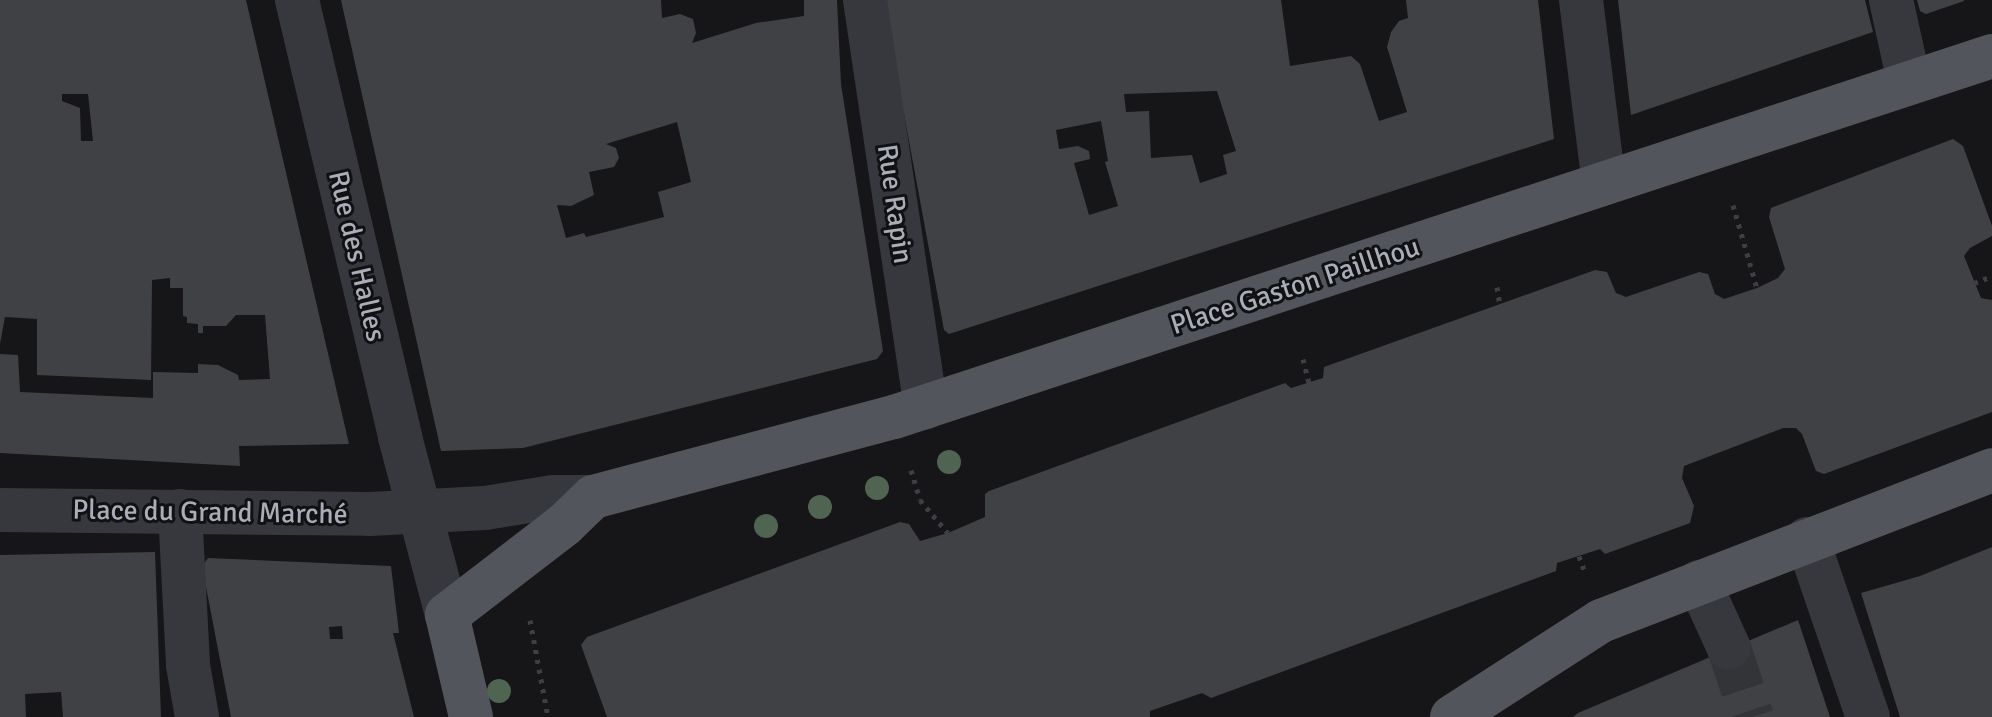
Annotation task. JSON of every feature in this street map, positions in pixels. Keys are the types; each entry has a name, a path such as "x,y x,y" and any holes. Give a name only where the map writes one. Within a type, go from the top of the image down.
{"main road":[{"name":"Place Gaston Paillhou","path":"447,615 564,525 593,497 926,407 1992,56"},
{"path":"1452,717 1601,621 1992,470"},
{"path":"447,615 471,717"}],"street":[{"name":"Rue des Halles","path":"297,0 419,511 447,615"},
{"name":"Rue Rapin","path":"865,0 926,407"},
{"path":"1581,0 1604,184"},
{"path":"1891,0 1909,81"},
{"name":"Place Gaston Paillhou","path":"419,511 485,508 553,497 593,497"},
{"name":"Place du Grand Marché","path":"0,510 419,511"},
{"path":"180,511 188,665 197,717"},
{"path":"1807,539 1868,717"},
{"path":"1699,582 1729,648"}],"path":[{"path":"1733,205 1757,288"},
{"path":"1974,283 1992,276"},
{"path":"1497,287 1500,307"},
{"path":"1303,359 1309,383"},
{"path":"908,462 920,500 948,533"},
{"path":"529,606 548,717"}],"building":[{"path":"0,0 246,0 349,444 239,446 240,466 0,453 0,354 18,355 20,392 153,398 153,372 198,373 198,364 218,365 238,375 239,380 270,379 265,315 236,315 226,326 203,326 203,333 198,333 198,324 187,323 187,317 183,316 183,288 170,288 170,278 152,280 151,380 37,375 37,319 5,317 0,344","holes":["62,94 88,94 93,141 81,141 80,108 62,101"]},
{"path":"341,0 661,0 662,18 680,14 693,19 696,33 692,43 756,23 804,16 804,0 837,0 841,84 883,351 877,359 523,448 441,451","holes":["677,122 691,182 658,192 664,217 586,237 584,233 566,238 557,205 571,206 594,195 589,172 614,167 619,158 616,148 606,144"]},
{"path":"881,0 1281,0 1290,66 1351,56 1360,64 1379,121 1407,112 1387,47 1391,32 1399,21 1408,18 1406,0 1538,0 1554,139 949,334 944,330 904,114 888,115","holes":["1217,91 1236,151 1223,155 1227,174 1200,183 1192,155 1151,158 1149,111 1126,112 1124,94","1101,121 1108,161 1105,162 1118,206 1089,215 1074,163 1090,159 1089,151 1078,146 1059,149 1056,130"]},
{"path":"1618,0 1865,0 1873,32 1631,115"},
{"path":"1917,0 1964,1 1926,14 1920,11"},
{"path":"1953,139 1963,146 1992,226 1992,236 1970,248 1964,256 1981,298 1992,300 1992,412 1824,474 1816,471 1802,434 1796,428 1783,428 1684,466 1682,478 1694,506 1690,523 1605,554 1600,549 1557,563 1556,571 1211,698 1202,693 1150,711 1150,717 607,717 581,645 587,637 900,522 909,524 920,541 948,533 985,517 985,494 989,491 1285,383 1291,388 1323,378 1324,367 1595,270 1607,272 1616,293 1626,297 1699,272 1708,274 1715,294 1724,299 1757,288 1778,278 1785,269 1769,217 1771,208"},
{"path":"1992,547 1992,717 1900,717 1861,593 1920,576"},
{"path":"155,552 161,717 63,717 61,692 25,694 26,717 0,717 0,555"},
{"path":"208,558 391,566 399,633 393,633 414,717 231,717 202,566","holes":["342,626 343,639 330,639 329,627"]},
{"path":"1798,620 1830,717 1573,717 1578,713"}],"tunnel":[{"path":"1729,648 1752,717"}]}
